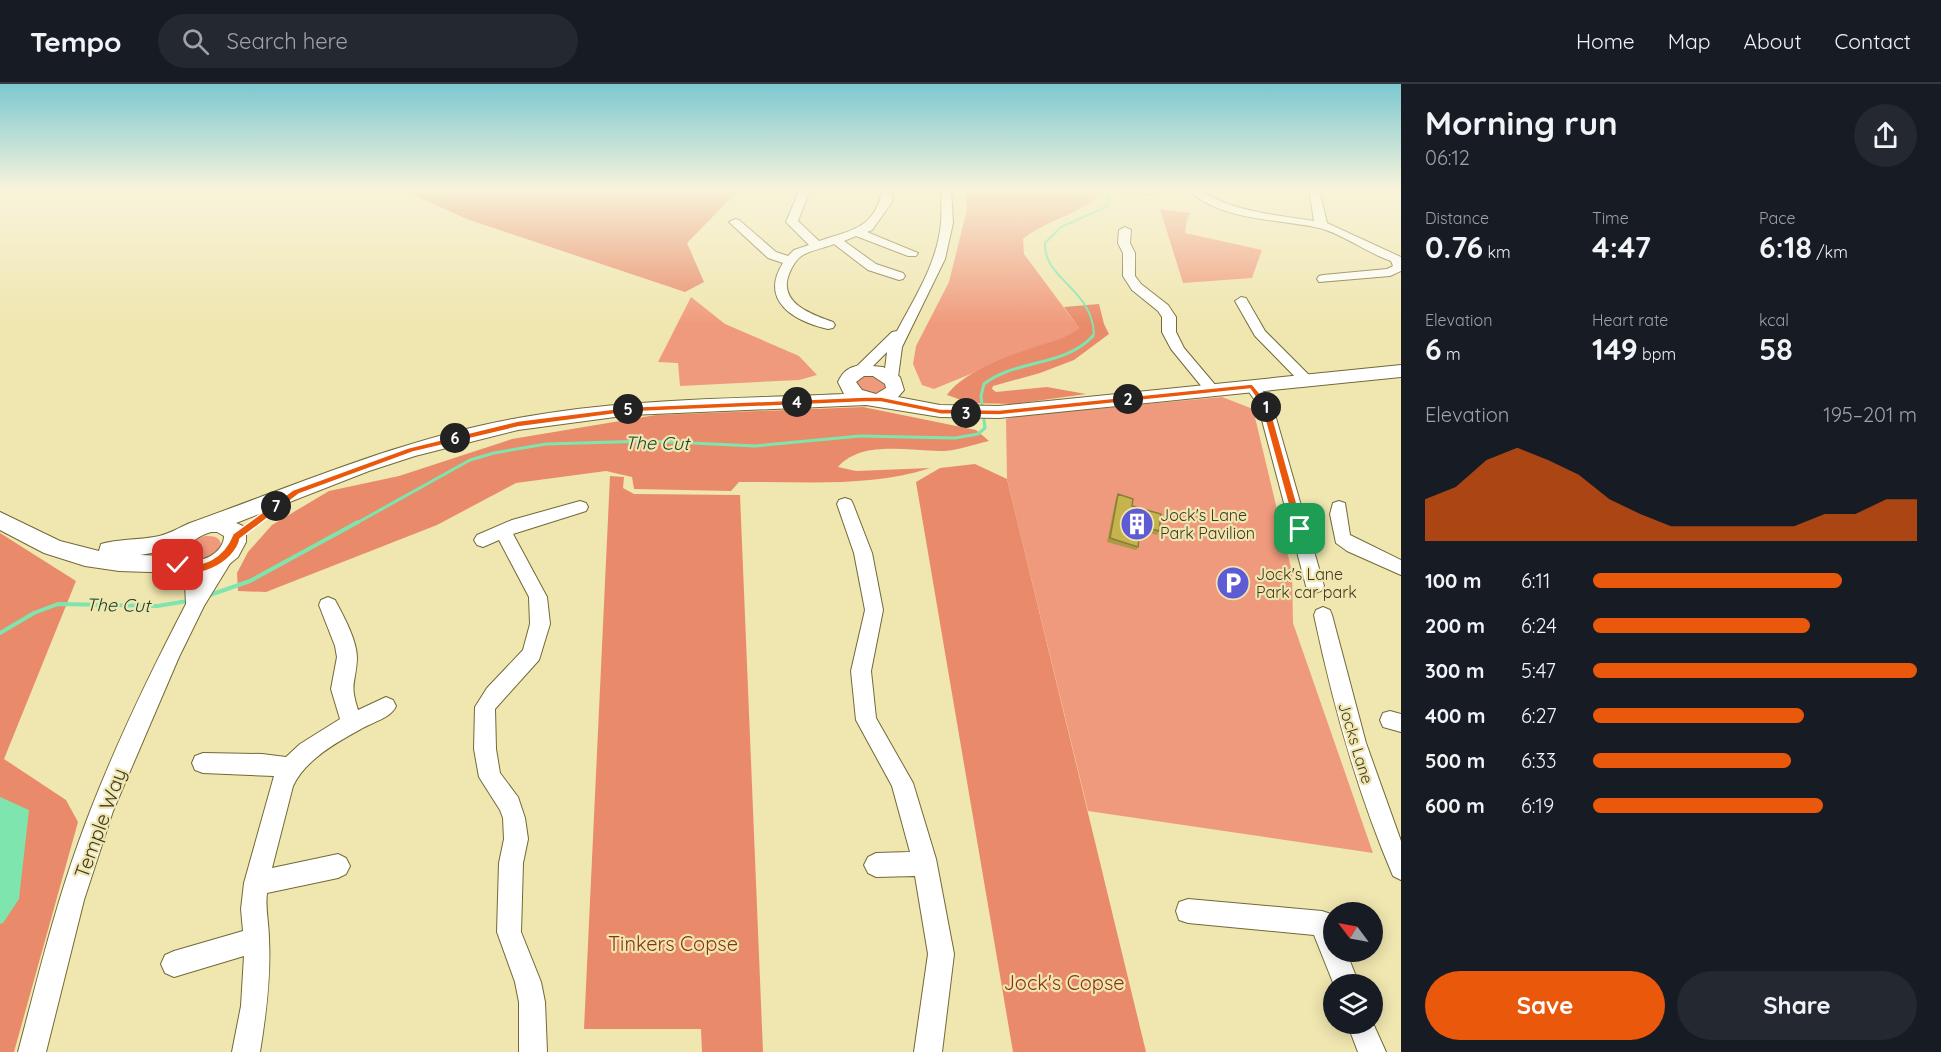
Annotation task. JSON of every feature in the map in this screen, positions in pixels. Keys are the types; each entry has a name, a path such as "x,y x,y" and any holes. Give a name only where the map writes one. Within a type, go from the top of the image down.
{"main road":[{"path":"795,402 818,396 854,375 877,371 893,382 938,405 968,413"},
{"path":"854,375 849,390 873,399 940,411 968,413 999,412 1401,371"},
{"path":"63,549 117,551 156,545 183,537 193,530 411,450 518,424 630,409 873,399 892,394 893,382"},
{"path":"236,537 296,492"},
{"path":"0,520 30,537 82,557 109,562 192,588"},
{"path":"192,588 201,568 212,565 234,548 236,537 230,527 211,524"},
{"path":"183,537 173,552 174,559 192,588"}],"street":[{"path":"749,234 772,255 790,261"},
{"path":"805,234 816,245"},
{"path":"841,315 824,328 792,308 782,297 781,279 790,261 798,253 816,245 854,234"},
{"path":"861,234 912,253"},
{"path":"893,382 895,347 928,285 939,259 945,234"},
{"path":"1125,234 1124,243 1129,253 1129,276 1136,287 1162,308 1169,317 1169,332 1178,349 1212,390"},
{"path":"1323,279 1390,272 1400,267 1398,260 1343,234"},
{"path":"836,240 862,263 883,273 899,276"},
{"path":"1241,301 1260,333 1307,381"},
{"path":"854,375 906,324"},
{"path":"1252,386 1265,404 1315,586"},
{"path":"845,504 863,553 874,610 861,671 866,720 903,783 925,864 941,954 927,1052"},
{"path":"533,1052 532,1002 528,982 509,932 510,874 516,839 514,818 510,805 490,777 485,749 485,707 494,694 532,654 540,624 538,597 492,535 579,507"},
{"path":"1339,507 1342,538 1353,546 1401,568"},
{"name":"Temple Way","path":"32,1052 66,920 101,811 143,714 192,588"},
{"path":"328,605 345,646 347,657 341,689 352,723"},
{"name":"Jocks Lane","path":"1323,615 1344,708 1365,776 1401,868"},
{"path":"246,1052 254,1006 256,939 253,909 256,883 282,784 290,768 308,751 352,723 386,706"},
{"path":"203,764 262,764 290,768"},
{"path":"876,865 925,864"},
{"path":"256,883 338,866"},
{"path":"1188,911 1322,923 1342,974"},
{"path":"174,964 256,939"},
{"path":"1365,1034 1372,1052"}],"shaded area":[{"path":"961,234 1029,234 1023,239 1024,254 1079,328 1068,337 1039,346 934,389 922,385 913,364 916,346 949,282"},
{"path":"1168,234 1190,234 1262,250 1252,278 1183,283"},
{"path":"691,297 725,324 799,356 817,375 799,380 680,386 678,363 658,362"},
{"path":"870,374 888,383 884,395 862,395 854,381 860,376"},
{"path":"1222,397 1253,409 1292,572 1293,623 1373,853 1088,811 1007,479 1006,419"},
{"path":"205,536 219,539 221,544 216,554 201,560 185,559 183,551 192,541"},
{"path":"0,797 29,810 19,899 0,924"}],"green space":[{"path":"512,234 696,234 687,243 704,282 685,292"},
{"path":"1099,304 1109,334 1074,360 1040,373 993,386 992,389 996,392 1047,387 1086,394 1014,404 970,403 947,395 965,378 990,364 1061,338 1079,328 1064,307"},
{"path":"863,407 976,430 989,441 944,451 888,449 860,453 848,458 838,467 856,471 930,468 860,481 739,482 731,491 634,489 632,477 606,471 516,483 437,525 266,592 238,591 237,573 248,552 272,525 329,491 399,476 512,439 656,415"},
{"name":"Jock's Copse","path":"975,464 1007,479 1146,1052 1013,1052 916,482 940,468"},
{"name":"Tinkers Copse","path":"610,476 624,477 623,488 634,494 740,495 763,1052 702,1052 701,1029 584,1029"},
{"path":"0,533 76,581 4,759 66,800 78,822 14,1052 0,1052"}],"building":[{"name":"Jock's Lane Park Pavilion","path":"1118,494 1133,499 1132,506 1161,514 1159,531 1145,527 1145,530 1140,529 1138,547 1110,538"}],"waterway":[{"name":"The Cut","path":"1054,234 1045,243 1046,255 1059,275 1085,305 1091,318 1094,334 1091,337"},
{"name":"The Cut","path":"355,524 470,460 494,453 546,444 649,441 755,446 860,436 955,438 978,434 985,428 981,396 984,384 1010,370 1068,353 1093,336"},
{"name":"The Cut","path":"207,596 250,581 358,522"},
{"name":"The Cut","path":"0,633 34,613 58,604 157,606 188,601"}],"place":[{"name":"Jock's Lane Park Pavilion","path":"1137,524"},
{"name":"Jock's Lane Park car park","path":"1233,583"}],"route":[{"path":"178,565 186,568 201,568 212,565 225,557 234,548 236,537 296,492 411,450 518,424 630,409 841,402 865,399 940,411 999,412 1252,386 1265,404 1300,529"}]}
